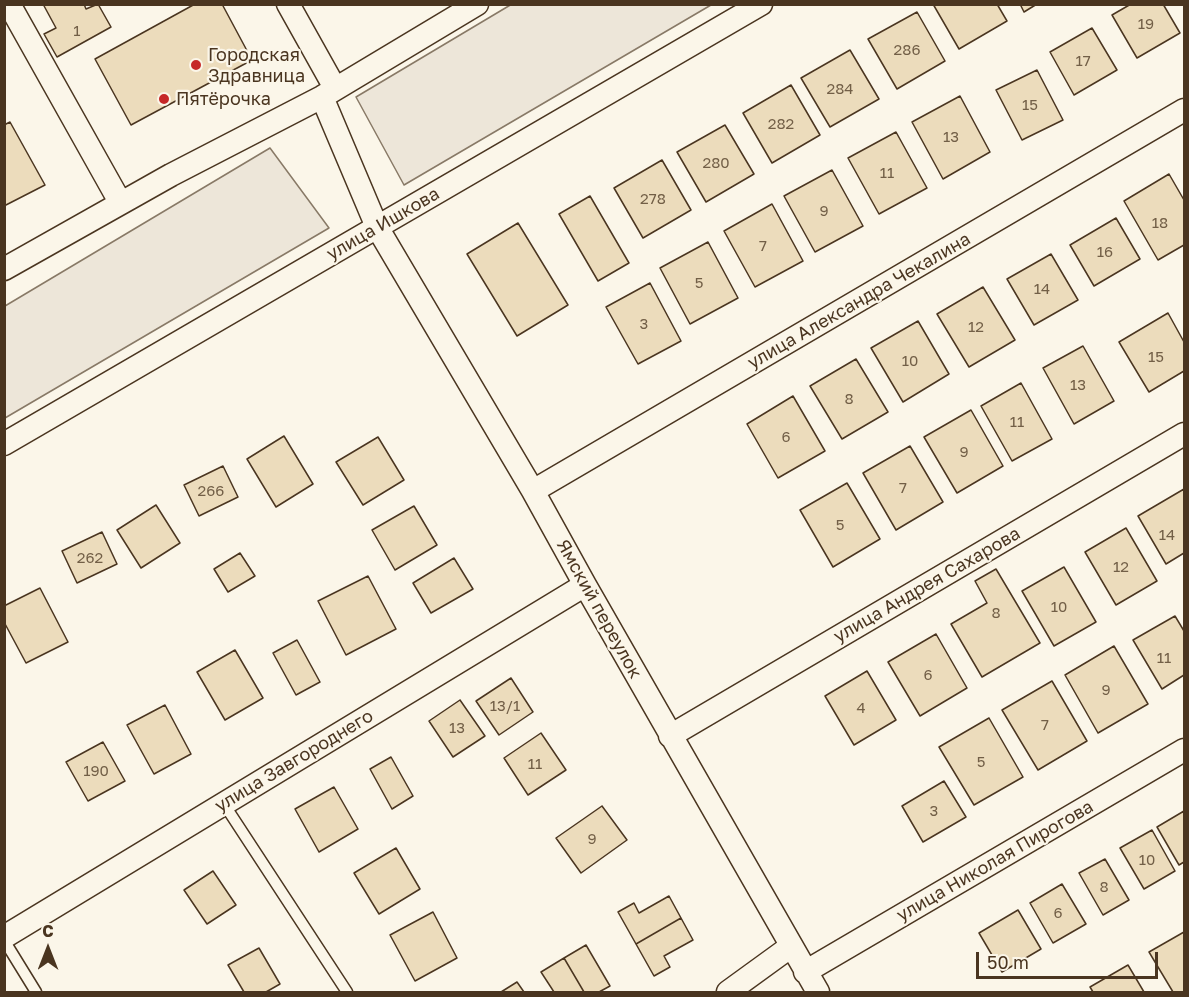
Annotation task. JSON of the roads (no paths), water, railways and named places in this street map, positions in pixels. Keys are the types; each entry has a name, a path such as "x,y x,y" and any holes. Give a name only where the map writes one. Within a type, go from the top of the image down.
{"street":[{"path":"9,4 120,202"},
{"name":"Ямский переулок","path":"288,4 329,93 377,227 533,491 670,736 818,993"},
{"path":"4,269 120,202 329,93 477,4"},
{"name":"улица Ишкова","path":"4,444 761,4"},
{"name":"улица Александра Чекалина","path":"533,491 1185,110"},
{"name":"улица Андрея Сахарова","path":"670,736 1185,435"},
{"name":"улица Завгороднего","path":"4,939 585,585"},
{"name":"улица Николая Пирогова","path":"805,972 1185,750"},
{"path":"728,993 790,947"}],"lane":[{"path":"224,804 347,993"},
{"path":"4,939 36,993"}],"place":[{"name":"Городская Здравница","path":"196,65"},
{"name":"Пятёрочка","path":"164,99"}]}
